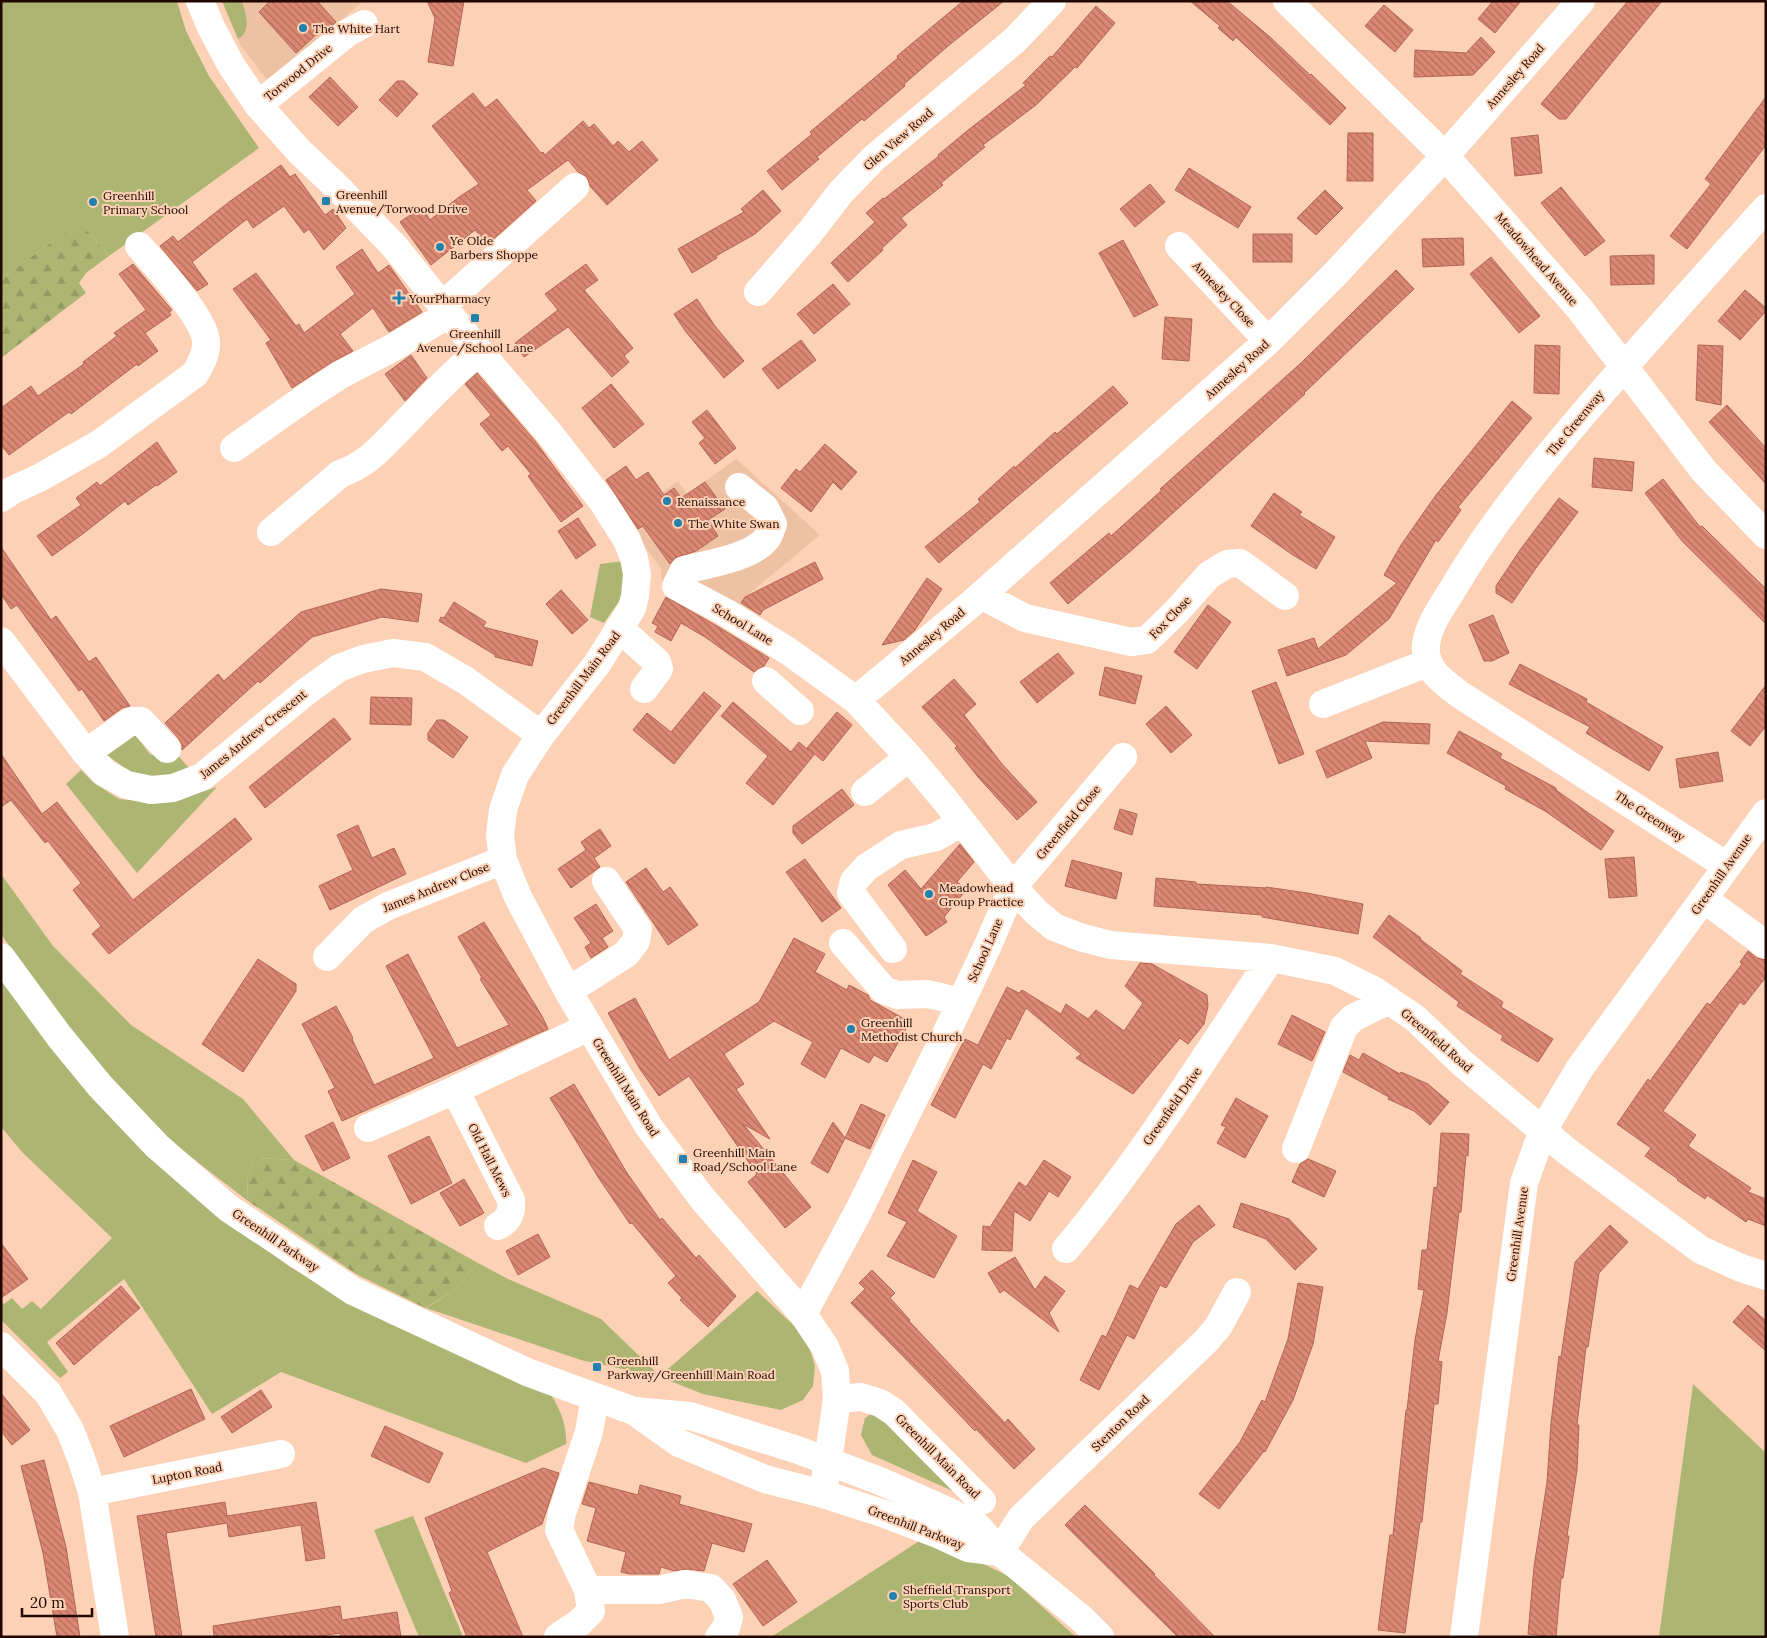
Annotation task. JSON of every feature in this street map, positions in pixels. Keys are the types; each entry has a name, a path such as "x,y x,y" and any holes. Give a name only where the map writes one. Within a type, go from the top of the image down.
{"street":[{"name":"Greenhill Main Road","path":"200,1 211,27 232,66 258,105 299,151 394,246 479,351 549,433 602,501 627,540 636,566 636,596 632,608 597,664 541,735 515,775 502,810 500,835 503,860 518,897 568,991 649,1127 702,1198 803,1314 825,1347 835,1371 837,1399 822,1494"},
{"name":"Glen View Road","path":"758,292 800,245 841,192 874,158 1015,40 1052,1"},
{"name":"Meadowhead Avenue","path":"1287,1 1445,156 1579,308 1704,472 1766,535"},
{"name":"Annesley Road","path":"856,700 981,595 1268,341 1336,273 1445,156 1581,1"},
{"name":"Torwood Drive","path":"258,105 347,33 364,24"},
{"path":"234,448 340,375 394,347 446,310 575,187"},
{"name":"The Greenway","path":"1727,866 1459,694 1439,679 1427,663 1426,646 1429,630 1472,556 1534,471 1624,366 1766,208"},
{"path":"1,498 13,490 41,478 99,444 195,374 203,360 206,340 198,321 187,304 139,246"},
{"name":"Annesley Close","path":"1179,246 1268,341"},
{"path":"271,532 340,474 372,458 447,380 479,351"},
{"name":"School Lane","path":"739,487 765,508 773,524 769,537 760,546 741,554 684,570 676,586 788,651 856,700 909,757 1013,887 961,1002 858,1212 803,1314"},
{"name":"Fox Close","path":"981,595 1025,618 1131,642 1147,640 1176,612 1209,575 1227,564 1240,564 1285,596"},
{"path":"620,629 657,662 658,669 644,689"},
{"name":"James Andrew Crescent","path":"1,641 86,753 105,773 127,785 151,790 173,788 202,778 307,690 339,668 363,659 393,654 425,657 465,680 541,735"},
{"path":"1323,704 1427,663"},
{"path":"783,696 812,668"},
{"path":"86,753 131,721 141,721 167,749"},
{"path":"865,792 909,757"},
{"name":"Greenfield Close","path":"1013,887 1123,757"},
{"name":"Greenhill Avenue","path":"1464,1637 1524,1183 1543,1130 1580,1068 1704,900 1766,812"},
{"path":"893,949 851,893 854,882 867,867 901,845 936,837 962,822"},
{"name":"James Andrew Close","path":"327,957 363,920 388,906 503,860"},
{"path":"568,991 626,954 636,941 638,929 606,881"},
{"name":"Greenfield Road","path":"1013,887 1036,912 1054,927 1080,937 1110,945 1271,958 1335,971 1375,991 1415,1018 1462,1062 1568,1152 1701,1250 1741,1268 1766,1276"},
{"path":"1704,900 1766,945"},
{"path":"843,943 884,990 897,995 928,994 961,1002"},
{"name":"Greenhill Parkway","path":"1,957 59,1036 100,1086 157,1146 228,1208 353,1291 527,1372 595,1397 634,1411 690,1416 798,1450 880,1481 952,1513 978,1527 1000,1552"},
{"name":"Greenfield Drive","path":"1066,1248 1112,1190 1191,1078 1271,958"},
{"path":"1296,1150 1344,1027 1353,1018 1389,1000"},
{"path":"368,1128 590,1027"},
{"name":"Old Hall Mews","path":"455,1090 511,1200 512,1211 507,1221 498,1226"},
{"name":"Stenton Road","path":"1000,1552 1021,1518 1206,1341 1218,1327 1237,1292"},
{"path":"1,1346 48,1392 70,1430 92,1492 114,1637"},
{"path":"558,1637 591,1611 588,1590 559,1530 562,1514 589,1432 595,1397"},
{"name":"Greenhill Main Road","path":"837,1399 861,1397 880,1403 894,1412 982,1501"},
{"name":"Greenhill Parkway","path":"634,1411 679,1443 765,1479 882,1512 968,1548 1000,1552"},
{"name":"Lupton Road","path":"92,1492 281,1454"},
{"path":"1000,1552 1081,1618 1100,1637"},
{"path":"588,1590 659,1590 685,1584 711,1588 722,1600 729,1617 726,1628 719,1637"}],"shaded area":[{"path":"222,1 363,1 323,37 268,81 241,46"},
{"path":"736,459 820,535 744,598 735,613 670,588 663,592 661,569 624,519 678,481 687,494"}],"green space":[{"name":"Greenhill Primary School","path":"1,1 177,1 186,31 209,76 259,148 109,256 91,234 65,232 1,279"},
{"path":"222,1 242,2 247,22 245,32 238,39"},
{"path":"83,229 91,234 109,256 86,273 79,283 86,293 1,358 1,279 65,232"},
{"path":"624,561 622,597 604,623 590,617 600,564"},
{"path":"131,730 150,754 161,758 174,751 190,769 175,778 153,777 130,772 103,752"},
{"path":"81,770 94,783 119,799 164,803 217,787 137,873 66,784"},
{"path":"1,874 53,946 131,1025 243,1099 294,1160 255,1158 247,1178 248,1201 165,1137 98,1063 39,989 1,934"},
{"path":"1,979 55,1052 114,1121 200,1201 290,1267 388,1323 550,1393 562,1417 566,1444 526,1463 281,1372 212,1414 124,1279 47,1342 68,1372 60,1378 1,1320 1,1301 4,1304 12,1298 22,1309 32,1301 41,1309 112,1238 23,1153 1,1127"},
{"path":"255,1158 294,1160 478,1263 453,1291 425,1308 356,1274 248,1201 247,1178"},
{"path":"478,1263 508,1279 601,1319 660,1376 757,1291 806,1337 815,1366 813,1386 803,1400 781,1410 703,1394 660,1377 581,1360 426,1308 453,1291"},
{"path":"1693,1384 1766,1453 1765,1637 1659,1637"},
{"path":"884,1411 964,1496 872,1455 861,1435 865,1418 872,1413"},
{"path":"413,1516 463,1637 419,1637 374,1530"},
{"path":"927,1536 1008,1576 1076,1637 771,1637"}],"building":[{"name":"The White Hart","path":"270,1 317,1 336,22 321,34 319,32 296,53 259,12"},
{"path":"427,1 464,1 453,66 428,62 435,18"},
{"path":"963,1 1004,1 948,46 864,121 862,119 817,157 819,159 782,190 767,171 898,58 897,56"},
{"path":"1190,1 1227,1 1270,37 1346,108 1330,125 1236,37 1233,41 1218,28 1220,26"},
{"path":"1493,1 1521,1 1495,33 1478,19"},
{"path":"1628,1 1662,1 1566,119 1559,119 1541,104"},
{"path":"1384,5 1413,30 1395,52 1365,26"},
{"path":"1096,6 1115,23 1077,68 1075,67 1036,105 983,145 985,147 941,183 943,185 901,218 907,225 848,282 831,263 875,222 866,213 1026,85 1023,83 1050,56 1052,57"},
{"path":"1481,37 1495,52 1473,75 1414,77 1415,50 1466,53"},
{"path":"330,77 358,107 338,126 309,97"},
{"path":"397,81 404,81 418,94 397,117 379,100"},
{"path":"473,93 485,108 497,99 541,153 543,152 545,155 583,121 589,128 594,124 613,146 618,141 629,152 642,141 658,160 607,205 590,186 587,177 578,172 568,160 527,190 536,201 488,244 475,230 431,265 400,222 422,207 430,220 479,184 432,126"},
{"path":"1766,97 1766,145 1687,249 1670,236 1711,184 1705,179"},
{"path":"1348,133 1373,133 1373,181 1347,181"},
{"path":"1538,135 1542,173 1515,176 1511,138"},
{"path":"281,165 290,177 295,174 325,215 333,209 346,228 324,250 309,229 304,233 284,206 253,228 247,219 192,262 208,284 197,291 160,246 173,236 178,242 229,202"},
{"path":"1189,168 1251,207 1238,228 1175,190"},
{"path":"1150,184 1165,202 1135,227 1120,209"},
{"path":"1561,187 1605,241 1585,256 1541,203"},
{"path":"763,190 781,211 755,234 716,256 717,258 692,273 678,249 744,212 741,209"},
{"path":"1325,190 1343,208 1316,235 1297,218"},
{"path":"1253,234 1292,234 1292,262 1253,262"},
{"path":"1463,238 1464,265 1423,267 1422,239"},
{"path":"1123,240 1158,305 1134,317 1099,253"},
{"path":"362,249 378,273 389,265 422,312 389,332 373,308 340,334 353,351 292,388 266,343 271,340 233,289 256,273 296,326 299,324 304,333 355,294 336,267"},
{"path":"1654,255 1654,284 1611,285 1610,256"},
{"path":"1491,257 1540,316 1519,333 1470,274"},
{"path":"133,264 172,310 169,312 171,315 145,333 158,351 138,366 137,364 71,414 69,412 9,455 1,445 1,408 31,386 38,396 84,364 83,362 117,336 114,333 146,310 119,274"},
{"path":"586,264 598,280 584,290 633,348 624,356 629,362 612,377 568,327 524,357 515,343 558,310 545,294"},
{"path":"1396,270 1414,289 1305,394 1133,549 1068,604 1050,583 1109,533 1111,536 1162,490 1160,489 1301,363"},
{"path":"833,284 850,304 814,334 797,314"},
{"path":"1745,290 1766,308 1766,311 1740,340 1718,321"},
{"path":"697,299 715,326 744,361 724,378 686,332 674,314"},
{"path":"1165,317 1192,319 1189,361 1162,359"},
{"path":"801,340 816,360 778,389 762,369"},
{"path":"1535,345 1560,346 1559,394 1534,393"},
{"path":"1698,345 1723,346 1721,405 1696,400"},
{"path":"411,355 427,378 405,401 385,374"},
{"path":"477,373 535,441 583,506 561,522 528,476 531,474 508,446 502,451 480,424 491,415 465,384"},
{"path":"611,384 644,424 614,448 582,408"},
{"path":"1113,386 1128,403 939,563 925,547 980,502 978,499 1014,466 1015,468 1055,432 1057,434"},
{"path":"1512,401 1532,418 1458,507 1461,510 1438,542 1436,540 1389,619 1346,655 1287,676 1278,650 1314,638 1318,649 1397,583 1384,575 1401,545 1436,495"},
{"path":"1727,405 1766,448 1766,484 1709,422"},
{"path":"707,410 736,448 715,464 699,443 705,438 692,422"},
{"path":"157,442 177,472 128,505 125,501 52,556 37,536 81,505 76,498 97,482 100,486"},
{"path":"825,444 857,472 841,490 833,482 811,512 781,488 796,469 800,472"},
{"path":"1594,458 1634,462 1632,491 1592,487"},
{"name":"The White Swan","path":"626,466 636,480 648,472 664,495 674,488 681,498 705,482 725,509 708,520 718,536 696,551 675,558 670,564 643,526 638,529 606,480"},
{"path":"1663,479 1700,527 1702,526 1766,589 1766,624 1682,541 1645,493"},
{"path":"1274,493 1302,512 1299,515 1335,537 1316,569 1251,526"},
{"path":"1559,498 1578,512 1512,603 1496,593 1496,586"},
{"path":"578,518 596,545 576,559 558,531"},
{"path":"1,547 51,620 56,616 89,662 96,657 130,706 122,708 104,721 82,689 79,691 17,605 11,609 1,594"},
{"path":"815,562 823,579 763,610 760,615 741,603 745,597"},
{"path":"927,578 942,589 915,630 904,640 882,645"},
{"path":"381,589 422,594 418,622 382,617 312,637 260,683 258,681 182,750 179,739 165,723 218,674 224,681 301,612"},
{"path":"561,590 588,620 572,634 546,604"},
{"path":"666,597 769,658 764,666 754,672 705,637 681,623 671,641 655,632 658,626 652,623"},
{"path":"454,602 486,622 483,627 538,641 532,666 495,657 495,655 439,621 441,617 444,618"},
{"path":"1208,605 1231,622 1197,669 1174,652"},
{"path":"1493,615 1509,653 1492,661 1484,661 1469,625"},
{"path":"1058,653 1074,673 1037,703 1020,682"},
{"path":"1520,664 1587,699 1586,702 1663,747 1649,771 1586,733 1590,727 1509,684"},
{"path":"1105,667 1142,676 1135,704 1099,695"},
{"path":"954,679 976,704 964,715 1002,764 1037,802 1017,820 978,777 955,748 957,746 922,707"},
{"path":"1276,682 1304,754 1279,764 1252,691"},
{"path":"1766,685 1766,726 1750,746 1731,731"},
{"path":"704,692 721,706 674,764 633,730 647,713 671,732"},
{"path":"371,697 412,698 411,725 370,724"},
{"path":"733,702 791,752 799,742 814,755 773,805 746,783 768,756 721,716"},
{"path":"1166,706 1192,735 1171,753 1146,724"},
{"path":"837,712 852,725 823,761 807,748"},
{"path":"334,718 351,739 265,808 249,787"},
{"path":"437,720 444,720 468,737 453,758 428,740 428,733"},
{"path":"1383,722 1430,724 1429,744 1365,741 1372,758 1327,778 1316,751"},
{"path":"1459,731 1502,754 1500,758 1556,788 1556,790 1614,831 1601,850 1545,811 1505,789 1506,786 1447,753"},
{"path":"1718,752 1723,781 1680,788 1676,759"},
{"path":"1,754 42,814 57,802 133,900 235,818 252,839 109,954 92,934 101,926 73,890 81,883 48,841 45,843 11,800 1,807"},
{"path":"842,789 854,805 802,844 793,833 793,826"},
{"path":"1120,809 1137,814 1132,835 1114,829"},
{"path":"358,825 372,858 394,848 406,874 330,910 319,886 353,870 337,835"},
{"path":"600,829 611,846 594,858 600,867 571,888 558,869 586,850 581,842"},
{"name":"Meadowhead Group Practice","path":"960,844 974,862 957,882 967,889 944,917 947,922 926,936 888,885 905,870 921,889"},
{"path":"1634,857 1637,896 1609,898 1605,859"},
{"path":"805,859 841,908 822,922 786,872"},
{"path":"1072,860 1122,873 1116,899 1065,886"},
{"path":"646,868 663,892 670,887 698,925 668,945 626,882"},
{"path":"1156,878 1196,882 1196,884 1266,887 1363,904 1358,934 1262,917 1262,915 1154,906"},
{"path":"596,904 613,931 602,938 608,947 591,958 585,947 591,943 574,918"},
{"path":"1389,915 1462,971 1460,974 1503,1002 1501,1007 1553,1039 1538,1062 1501,1040 1503,1036 1457,1006 1459,1002 1373,937"},
{"path":"484,922 542,1016 548,1029 342,1121 328,1091 335,1088 302,1024 336,1006 374,1085 434,1058 386,966 408,954 457,1048 509,1025 480,979 482,978 458,937"},
{"path":"794,938 825,954 815,972 847,990 849,985 868,995 870,1000 910,1022 887,1062 874,1055 869,1063 841,1048 825,1078 801,1064 813,1042 774,1021 724,1054 744,1084 736,1089 770,1139 743,1124 811,1207 785,1228 748,1182 757,1174 689,1076 659,1096 640,1069 608,1013 635,998 669,1060 759,1002"},
{"path":"1748,951 1757,958 1766,960 1766,977 1744,1005 1740,1002 1663,1111 1696,1135 1688,1146 1751,1188 1748,1192 1766,1199 1766,1226 1748,1219 1746,1222 1707,1195 1705,1199 1677,1180 1645,1156 1651,1148 1617,1124 1648,1079 1650,1081 1707,1003 1710,1005 1742,964 1740,962"},
{"path":"258,959 296,984 296,991 243,1072 202,1044"},
{"path":"1140,963 1152,964 1207,995 1208,1006 1204,1024 1188,1044 1180,1038 1133,1094 1076,1058 1081,1054 1026,1008 1010,1040 1007,1038 991,1069 983,1064 955,1118 931,1105 965,1039 978,1045 1007,987 1019,993 1022,990 1061,1014 1066,1004 1088,1019 1096,1010 1124,1031 1143,1003 1125,986"},
{"path":"1292,1015 1325,1032 1312,1061 1278,1044"},
{"path":"1363,1053 1400,1074 1401,1072 1428,1084 1449,1102 1430,1125 1414,1111 1388,1099 1389,1097 1343,1072 1350,1055 1359,1060"},
{"path":"574,1084 627,1173 660,1220 662,1218 696,1258 699,1255 736,1296 708,1327 680,1300 682,1298 668,1283 676,1276 632,1223 630,1224 598,1177 550,1098"},
{"path":"1236,1098 1268,1116 1245,1158 1217,1143 1226,1127 1221,1125"},
{"path":"861,1104 885,1115 870,1149 845,1138"},
{"path":"333,1122 350,1158 323,1171 305,1136"},
{"path":"833,1122 845,1138 828,1173 811,1163"},
{"path":"1441,1133 1469,1134 1468,1156 1466,1155 1461,1212 1459,1212 1447,1313 1438,1361 1442,1362 1438,1404 1434,1404 1422,1522 1420,1522 1405,1633 1378,1630 1390,1535 1393,1535 1415,1340 1424,1290 1418,1289 1422,1250 1427,1250 1434,1187 1437,1188"},
{"path":"429,1136 452,1183 411,1204 388,1156"},
{"path":"1308,1159 1336,1171 1324,1197 1292,1182 1300,1164"},
{"path":"913,1160 937,1172 917,1211 957,1236 934,1278 887,1256 907,1222 888,1213"},
{"path":"1044,1160 1071,1177 1058,1197 1049,1191 1030,1221 1014,1211 1012,1251 982,1250 983,1226 990,1227 1019,1182 1026,1187"},
{"path":"464,1179 484,1213 460,1226 440,1193"},
{"path":"1241,1203 1289,1219 1317,1249 1295,1270 1266,1239 1233,1227"},
{"path":"1199,1205 1215,1225 1193,1242 1166,1288 1160,1285 1134,1339 1127,1335 1099,1390 1080,1380 1102,1335 1106,1337 1130,1285 1138,1289 1176,1224"},
{"path":"1610,1225 1628,1242 1599,1273 1588,1347 1586,1347 1577,1425 1579,1425 1577,1470 1563,1578 1561,1578 1556,1637 1528,1634 1534,1567 1547,1482 1551,1423 1559,1356 1561,1357 1575,1262"},
{"path":"538,1234 550,1257 518,1275 506,1251"},
{"path":"1,1243 28,1279 1,1298"},
{"path":"1015,1257 1035,1290 1045,1276 1065,1291 1049,1313 1059,1332 1004,1290 1000,1293 988,1273"},
{"path":"872,1270 895,1293 890,1298 909,1321 1005,1423 1008,1419 1035,1449 1014,1469 851,1303 865,1289 859,1283"},
{"path":"1298,1283 1323,1287 1313,1344 1293,1400 1265,1452 1219,1509 1199,1494 1240,1442 1262,1400 1265,1402 1288,1339"},
{"path":"121,1286 140,1308 74,1365 56,1343"},
{"path":"1748,1305 1766,1321 1766,1351 1733,1322"},
{"path":"191,1389 205,1419 124,1457 110,1426"},
{"path":"261,1390 272,1407 232,1433 221,1417"},
{"path":"1,1393 30,1430 12,1445 1,1431"},
{"path":"385,1426 443,1453 429,1483 371,1456"},
{"path":"44,1460 66,1547 80,1637 57,1637 43,1553 21,1466"},
{"path":"543,1468 559,1473 542,1524 487,1552 523,1637 467,1637 449,1593 452,1591 425,1518"},
{"path":"589,1482 638,1495 640,1485 681,1496 679,1504 752,1524 744,1552 712,1543 704,1571 687,1569 674,1571 661,1567 659,1574 630,1574 621,1572 626,1552 587,1541 596,1508 582,1504"},
{"path":"225,1502 227,1516 316,1502 325,1558 306,1561 301,1525 229,1537 227,1523 166,1533 182,1637 156,1637 137,1516"},
{"path":"1085,1505 1215,1637 1178,1637 1065,1525"},
{"path":"767,1560 797,1602 763,1626 733,1584"},
{"path":"340,1606 342,1620 397,1612 401,1637 341,1637 340,1633 315,1637 214,1637 213,1626"}],"place":[{"name":"The White Hart","path":"303,28"},
{"name":"Greenhill Avenue/Torwood Drive","path":"326,201"},
{"name":"Greenhill Primary School","path":"93,202"},
{"name":"Ye Olde Barbers Shoppe","path":"440,247"},
{"name":"YourPharmacy","path":"399,298"},
{"name":"Greenhill Avenue/School Lane","path":"475,318"},
{"name":"Renaissance","path":"667,501"},
{"name":"The White Swan","path":"678,523"},
{"name":"Meadowhead Group Practice","path":"929,894"},
{"name":"Greenhill Methodist Church","path":"851,1029"},
{"name":"Greenhill Main Road/School Lane","path":"683,1159"},
{"name":"Greenhill Parkway/Greenhill Main Road","path":"597,1367"},
{"name":"Sheffield Transport Sports Club","path":"893,1596"}]}
